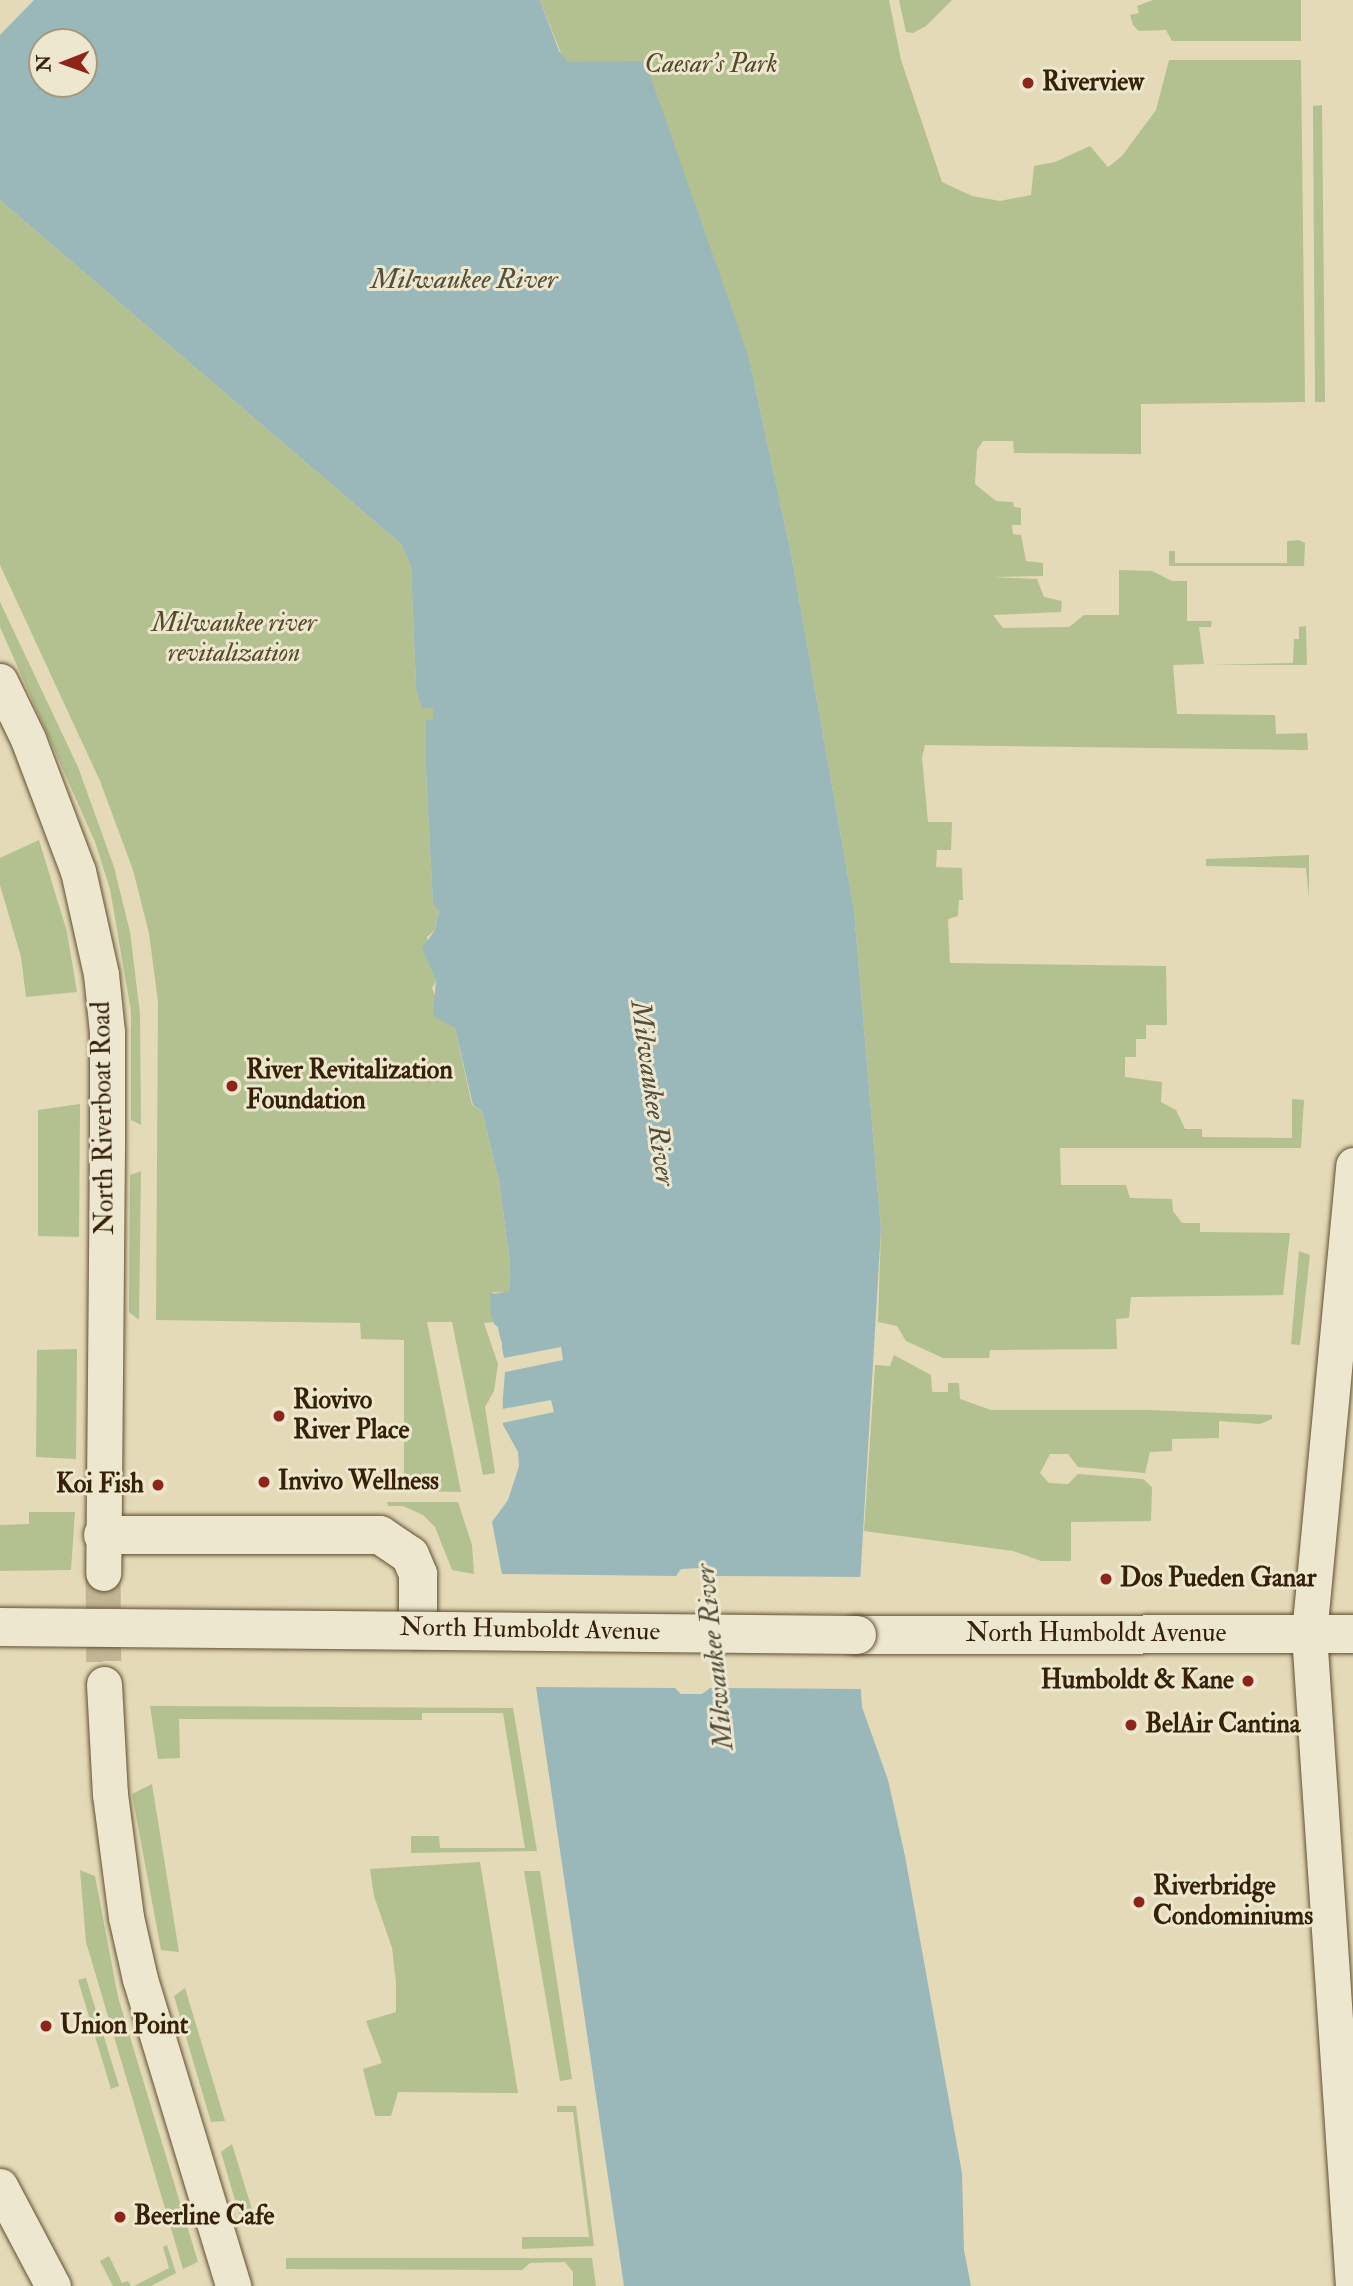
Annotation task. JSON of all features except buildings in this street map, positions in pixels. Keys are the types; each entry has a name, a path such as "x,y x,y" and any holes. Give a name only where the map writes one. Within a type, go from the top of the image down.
{"street":[{"name":"North Riverboat Road","path":"0,681 28,739 78,871 101,974 107,1032 103,1573"},
{"path":"1353,1165 1346,1323 1309,1634 1353,2286"},
{"path":"103,1535 380,1535 410,1555 418,1574 418,1629"},
{"name":"North Humboldt Avenue","path":"0,1627 1353,1634"},
{"path":"104,1684 108,1775 126,1917 233,2286"},
{"path":"0,2186 53,2286"}],"green space":[{"name":"Caesar's Park","path":"540,0 889,0 901,60 942,182 972,196 1000,201 1031,195 1034,166 1055,162 1090,146 1108,167 1122,156 1156,110 1169,60 1301,60 1305,402 1141,404 1141,454 1014,453 1013,441 983,441 977,450 975,484 996,501 1013,502 1014,507 1021,508 1021,525 1012,525 1013,534 1021,535 1026,561 1043,563 1043,576 992,577 1037,579 1044,597 1062,601 1061,612 993,615 1003,628 1069,627 1084,615 1119,615 1119,570 1152,571 1172,581 1187,581 1187,621 1212,621 1211,627 1199,627 1204,664 1173,665 1177,714 1275,715 1276,734 1307,733 1308,750 925,745 922,758 928,822 952,822 951,850 937,850 936,867 962,868 963,900 959,900 958,916 948,919 950,963 1166,966 1167,1025 1146,1025 1146,1039 1136,1039 1136,1057 1125,1057 1125,1077 1162,1082 1161,1102 1176,1110 1185,1129 1202,1129 1202,1137 1292,1138 1292,1099 1304,1100 1301,1148 1060,1148 1061,1185 1126,1185 1130,1198 1172,1199 1173,1211 1182,1223 1200,1223 1200,1232 1290,1233 1283,1295 1131,1297 1129,1318 1116,1319 1117,1349 990,1350 989,1358 943,1358 906,1341 897,1326 878,1322 881,1229 854,910 791,553 749,358 562,56"},
{"path":"899,0 952,0 926,26 913,33 906,32"},
{"path":"1153,0 1301,0 1301,41 1172,41 1166,30 1139,31 1133,25 1130,15 1139,13 1137,6"},
{"path":"1322,105 1325,402 1315,402 1313,106"},
{"name":"Milwaukee river revitalization","path":"0,200 401,544 411,566 416,688 433,708 434,720 426,720 433,904 439,909 435,930 427,937 436,981 432,988 445,1019 455,1028 472,1105 482,1111 499,1181 510,1264 509,1293 493,1292 491,1316 495,1322 484,1323 498,1364 494,1391 485,1407 495,1473 483,1475 452,1322 427,1322 461,1492 400,1491 399,1480 404,1478 404,1340 361,1339 360,1323 156,1320 158,1002 149,933 133,870 100,781 0,565"},
{"path":"1299,540 1305,543 1304,566 1169,566 1169,551 1175,551 1175,563 1287,563 1287,541"},
{"path":"0,602 78,767 114,867 130,932 140,1014 141,1125 131,1120 131,1011 110,889 95,842 0,627"},
{"path":"1306,626 1307,665 1209,665 1293,663 1294,639 1299,639 1299,627"},
{"path":"39,840 67,932 77,992 26,997 21,957 0,885 0,858"},
{"path":"1309,855 1309,898 1306,868 1206,866 1206,859"},
{"path":"80,1104 79,1237 38,1236 38,1110"},
{"path":"141,1171 139,1320 129,1312 130,1175"},
{"path":"1299,1251 1310,1255 1300,1345 1291,1344"},
{"path":"77,1349 76,1459 36,1457 37,1350"},
{"path":"894,1355 931,1375 932,1392 948,1392 948,1383 959,1383 960,1399 991,1410 1149,1410 1272,1415 1272,1419 1260,1424 1219,1421 1219,1438 1172,1439 1172,1451 1150,1452 1145,1473 1078,1467 1068,1454 1050,1454 1040,1473 1049,1483 1068,1484 1078,1474 1143,1479 1152,1487 1151,1521 1071,1522 1071,1561 1041,1561 1013,1551 864,1531 875,1365 890,1366"},
{"path":"387,1502 458,1502 472,1545 474,1574 452,1570 435,1527 423,1515 403,1506 388,1506"},
{"path":"29,1512 75,1512 71,1570 0,1571 0,1525 29,1524"},
{"path":"150,1706 513,1708 537,1851 411,1853 411,1836 439,1836 440,1848 525,1848 503,1713 422,1713 422,1720 179,1719 180,1758 158,1759"},
{"path":"152,1784 179,1952 161,1950 132,1794"},
{"path":"480,1862 518,2093 398,2092 391,2116 375,2116 363,2069 382,2063 366,2021 396,2012 396,1983 392,1948 374,1896 370,1869"},
{"path":"80,1870 95,1876 118,1997 198,2262 183,2269 86,1942"},
{"path":"524,1871 540,1871 572,2079 560,2081"},
{"path":"86,1978 119,2086 111,2089 78,1980"},
{"path":"185,1988 225,2121 211,2122 174,1996"},
{"path":"557,2106 576,2106 594,2246 522,2249 522,2237 589,2237 573,2112 557,2112"},
{"path":"232,2144 254,2216 239,2214 221,2152"},
{"path":"167,2245 176,2273 151,2286 134,2286 169,2268 163,2247"},
{"path":"109,2256 122,2283 128,2281 131,2286 113,2286 100,2261"},
{"path":"286,2258 592,2258 596,2286 573,2286 573,2272 565,2262 530,2263 522,2270 286,2269"}],"water":[{"name":"Milwaukee River","path":"34,0 540,0 559,51 568,62 645,61 749,358 791,553 854,910 881,1229 857,1634 862,1707 888,1780 905,1856 962,2173 964,2250 971,2286 624,2286 536,1687 518,1596 504,1585 492,1522 516,1476 518,1452 503,1429 502,1343 491,1316 490,1294 509,1292 510,1264 499,1181 482,1111 473,1105 455,1028 433,1016 436,980 422,948 435,930 439,910 433,904 426,772 426,720 433,719 433,708 422,708 416,688 411,566 401,544 0,200 0,35"}],"pier":[{"path":"491,1322 498,1327 504,1358 561,1347 563,1360 505,1372 502,1409 551,1400 554,1412 502,1423 518,1452 519,1466 508,1500 492,1522 516,1465 515,1454 499,1429 499,1343"},
{"path":"701,1568 710,1576 865,1577 861,1634 864,1689 710,1688 702,1694 681,1694 675,1688 532,1687 515,1598 501,1587 498,1574 676,1576 681,1569"}],"tunnel":[{"path":"103,1573 104,1684"}],"place":[{"name":"Riverview","path":"1028,83"},
{"name":"River Revitalization Foundation","path":"232,1086"},
{"name":"Riovivo River Place","path":"279,1416"},
{"name":"Invivo Wellness","path":"264,1482"},
{"name":"Koi Fish","path":"158,1485"},
{"name":"Dos Pueden Ganar","path":"1106,1579"},
{"name":"Humboldt & Kane","path":"1248,1681"},
{"name":"BelAir Cantina","path":"1131,1725"},
{"name":"Riverbridge Condominiums","path":"1139,1902"},
{"name":"Union Point","path":"46,2026"},
{"name":"Beerline Cafe","path":"120,2217"}]}
